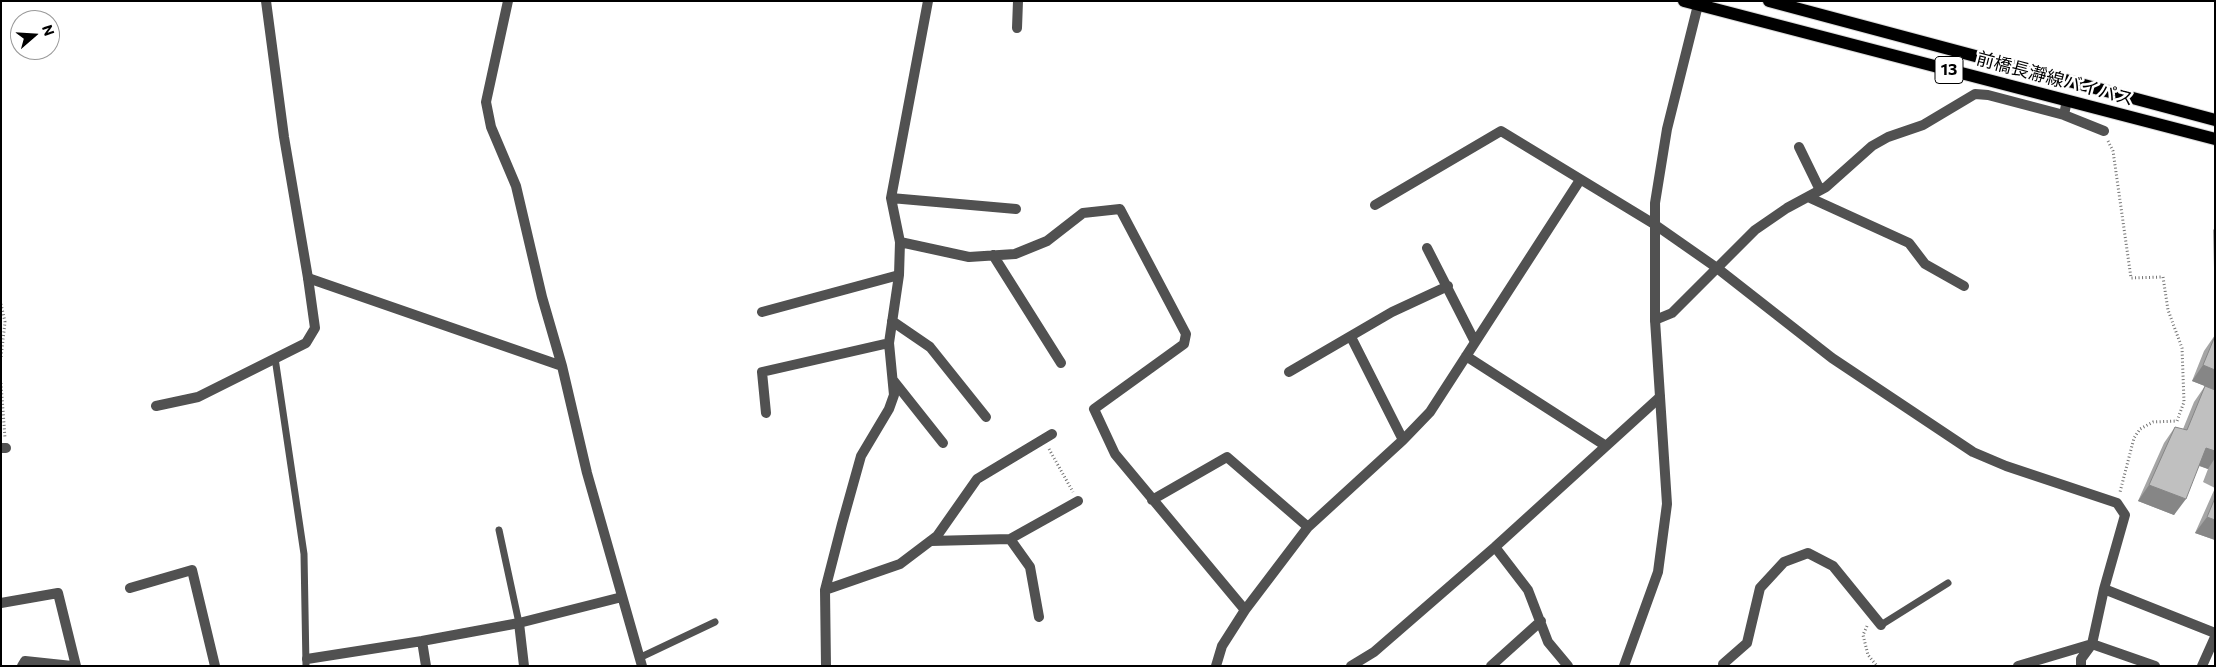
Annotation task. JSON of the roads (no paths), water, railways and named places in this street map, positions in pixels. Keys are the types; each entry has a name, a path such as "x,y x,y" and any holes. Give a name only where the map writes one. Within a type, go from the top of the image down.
{"main road":[{"name":"前橋長瀞線バイパス","path":"1684,1 1698,3 2215,139"},
{"name":"前橋長瀞線バイパス","path":"1769,1 2215,120"}],"street":[{"path":"156,406 198,397 306,344 315,328 284,137 266,1"},
{"path":"508,1 486,102 491,127 516,186 542,297 562,366 587,474 641,662"},
{"path":"826,666 825,590 862,456 889,409 894,395 889,342 899,275 900,242 892,198 928,1"},
{"path":"1017,28 1018,1"},
{"path":"1624,666 1658,572 1667,504 1655,320 1654,224 1667,129 1698,3"},
{"path":"1655,320 1672,314 1755,230 1787,208 1820,190 1872,146 1888,136 1923,125 1975,94 1988,95 2064,115 2104,131"},
{"path":"2064,115 2067,100"},
{"path":"1375,205 1502,131 1654,224 1717,268 1832,358 1973,452 2006,466 2117,503 2125,515 2104,589 2092,644 2081,659 2080,666"},
{"path":"1799,147 1820,190"},
{"path":"1216,666 1222,646 1245,610 1308,527 1403,440 1430,412 1580,180"},
{"path":"1808,197 1909,243 1925,264 1964,286"},
{"path":"892,198 1016,209"},
{"path":"900,242 969,257 1015,254 1047,240 1083,213 1120,209 1186,334 1184,344 1094,409 1115,454 1245,610"},
{"path":"1427,248 1475,342"},
{"path":"993,255 1062,363"},
{"path":"762,312 899,275"},
{"path":"308,278 562,366"},
{"path":"1288,372 1392,312 1448,286"},
{"path":"892,321 930,347 986,417"},
{"path":"1351,337 1403,440"},
{"path":"766,413 762,372 889,342"},
{"path":"1466,356 1606,446"},
{"path":"893,380 943,443"},
{"path":"1351,666 1374,652 1495,547 1660,397"},
{"path":"825,590 900,564 938,536 977,479 1048,437"},
{"path":"1152,500 1227,457 1308,527"},
{"path":"931,541 1010,539 1078,501"},
{"path":"1010,539 1030,567 1039,617"},
{"path":"1495,547 1528,590 1548,642 1568,666"},
{"path":"1723,665 1747,643 1760,588 1784,562 1808,553 1833,566 1881,624"},
{"path":"130,588 192,570 215,666"},
{"path":"2104,589 2215,633"},
{"path":"1,603 58,593 76,666"},
{"path":"307,662 519,623 622,597"},
{"path":"1491,666 1541,621"},
{"path":"519,623 524,666"},
{"path":"2202,666 2215,637"},
{"path":"422,641 426,666"},
{"path":"2018,666 2092,644 2155,666"},
{"path":"22,666 25,661 72,666"}],"lane":[{"path":"275,358 304,554 307,662"},
{"path":"499,530 519,623"},
{"path":"1881,624 1948,583"},
{"path":"641,662 715,622"}]}
